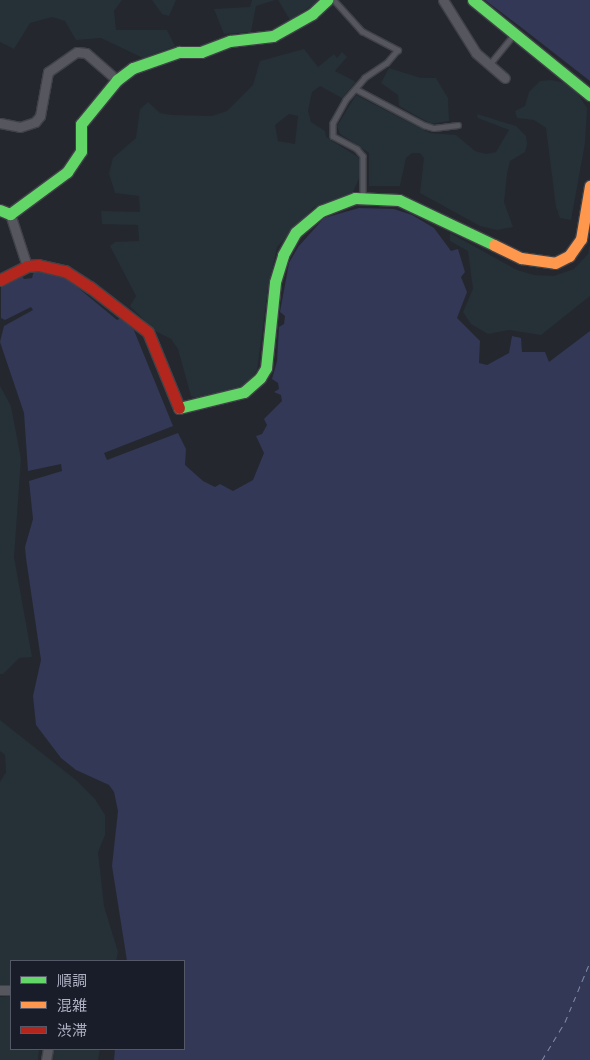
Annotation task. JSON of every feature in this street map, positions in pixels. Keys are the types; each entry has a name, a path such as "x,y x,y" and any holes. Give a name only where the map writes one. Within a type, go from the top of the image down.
{"street":[{"path":"27,266 5,212 72,165 80,151 81,124 117,80 134,68 170,54 209,50 230,41 273,36 312,14 327,0"},
{"path":"444,0 476,52 505,78"},
{"path":"473,0 590,95"},
{"path":"0,123 20,127 35,122 40,116 48,72 77,52 86,52 117,80"},
{"path":"0,280 27,266 49,266 65,270 148,332 180,410 244,392 260,378 266,368 274,289 283,255 305,223 332,206 363,197 399,200 521,258 555,263 569,256 581,239 590,186"}],"lane":[{"path":"334,0 362,31 398,50 356,89 342,108 331,132 333,136 357,149 363,156 363,197"},
{"path":"489,65 515,33"},
{"path":"356,89 424,125 434,128 458,125"}],"shaded area":[{"path":"0,0 122,0 114,11 116,30 167,30 175,46 143,58 101,38 76,40 65,21 52,17 30,23 14,49 0,42"},
{"path":"152,0 176,0 169,16 162,14"},
{"path":"252,0 275,0 256,6 251,32 224,34 214,9 250,7"},
{"path":"278,0 320,0 290,20"},
{"path":"304,49 318,67 334,54 337,58 342,52 347,57 335,71 356,82 342,98 320,86 312,92 308,111 311,122 325,131 326,137 358,157 361,164 360,176 353,192 314,207 277,247 268,288 257,370 242,386 199,399 191,396 178,349 171,339 155,331 130,306 136,296 110,246 115,242 139,241 138,225 102,224 101,211 140,212 139,196 115,193 109,174 113,158 136,138 140,109 148,102 160,113 171,115 212,116 227,111 253,85 260,61","holes":["289,114 298,116 295,144 278,141 275,125"]},
{"path":"389,68 421,78 436,78 448,98 449,121 431,124 399,106 398,95 381,83"},
{"path":"551,80 571,84 587,108 585,143 571,220 560,218 556,207 546,128 534,120 517,118 515,111 525,106 529,92 540,81"},
{"path":"356,95 430,133 456,135 475,151 486,154 496,152 509,130 478,118 477,114 516,126 526,136 527,144 525,152 510,161 507,174 504,202 513,227 497,230 480,226 420,193 424,158 420,153 412,153 406,158 400,186 369,186 369,153 340,134 337,126"},
{"path":"450,233 517,270 534,275 554,276 574,269 588,254 590,245 590,296 541,335 509,330 488,334 471,324 463,312 473,289 468,251 450,241"},
{"path":"0,386 11,406 21,459 14,557 32,657 19,658 3,674 0,674"},
{"path":"0,720 76,780 95,799 105,815 105,835 98,852 104,906 118,952 116,960 10,960 10,985 0,986 0,782 6,772 5,755 0,751"},
{"path":"10,996 10,1050 39,1050 38,1060 0,1060 0,997"},
{"path":"53,1050 100,1050 98,1060 51,1060"}],"water":[{"path":"485,0 590,0 590,81 522,28"},
{"path":"359,208 394,209 412,215 434,228 451,251 458,249 465,272 461,277 467,292 457,318 480,341 479,363 487,365 509,353 512,336 521,338 522,352 545,352 549,362 590,331 590,1060 114,1060 115,1050 185,1050 185,960 127,960 112,866 118,811 114,792 109,785 76,770 61,758 36,725 33,696 41,660 25,547 33,519 29,481 62,471 61,464 28,471 24,413 0,342 4,326 33,310 31,307 5,320 1,318 1,285 21,274 24,279 32,278 34,271 65,277 117,320 121,318 133,328 173,426 104,453 107,460 178,433 186,449 185,465 203,481 215,487 220,484 233,491 253,480 264,453 256,436 262,434 267,425 264,419 282,401 281,395 274,392 279,389 278,383 272,379 277,361 279,327 284,324 285,316 280,312 289,263 298,247 324,218"}],"ferry route":[{"path":"542,1060 565,1022 590,962"}],"traffic: fast":[{"path":"0,210 10,214 67,172 81,151 81,124 117,80 133,68 179,52 201,52 230,41 273,36 312,14 327,0"},
{"path":"473,0 590,95"},
{"path":"179,408 244,392 260,378 266,368 275,282 283,255 296,232 321,211 355,198 399,200 494,245"}],"traffic: slow":[{"path":"494,245 521,258 555,263 569,256 581,239 590,186"}],"traffic: jam":[{"path":"0,280 27,266 38,265 65,271 90,287 148,332 179,408"}]}
